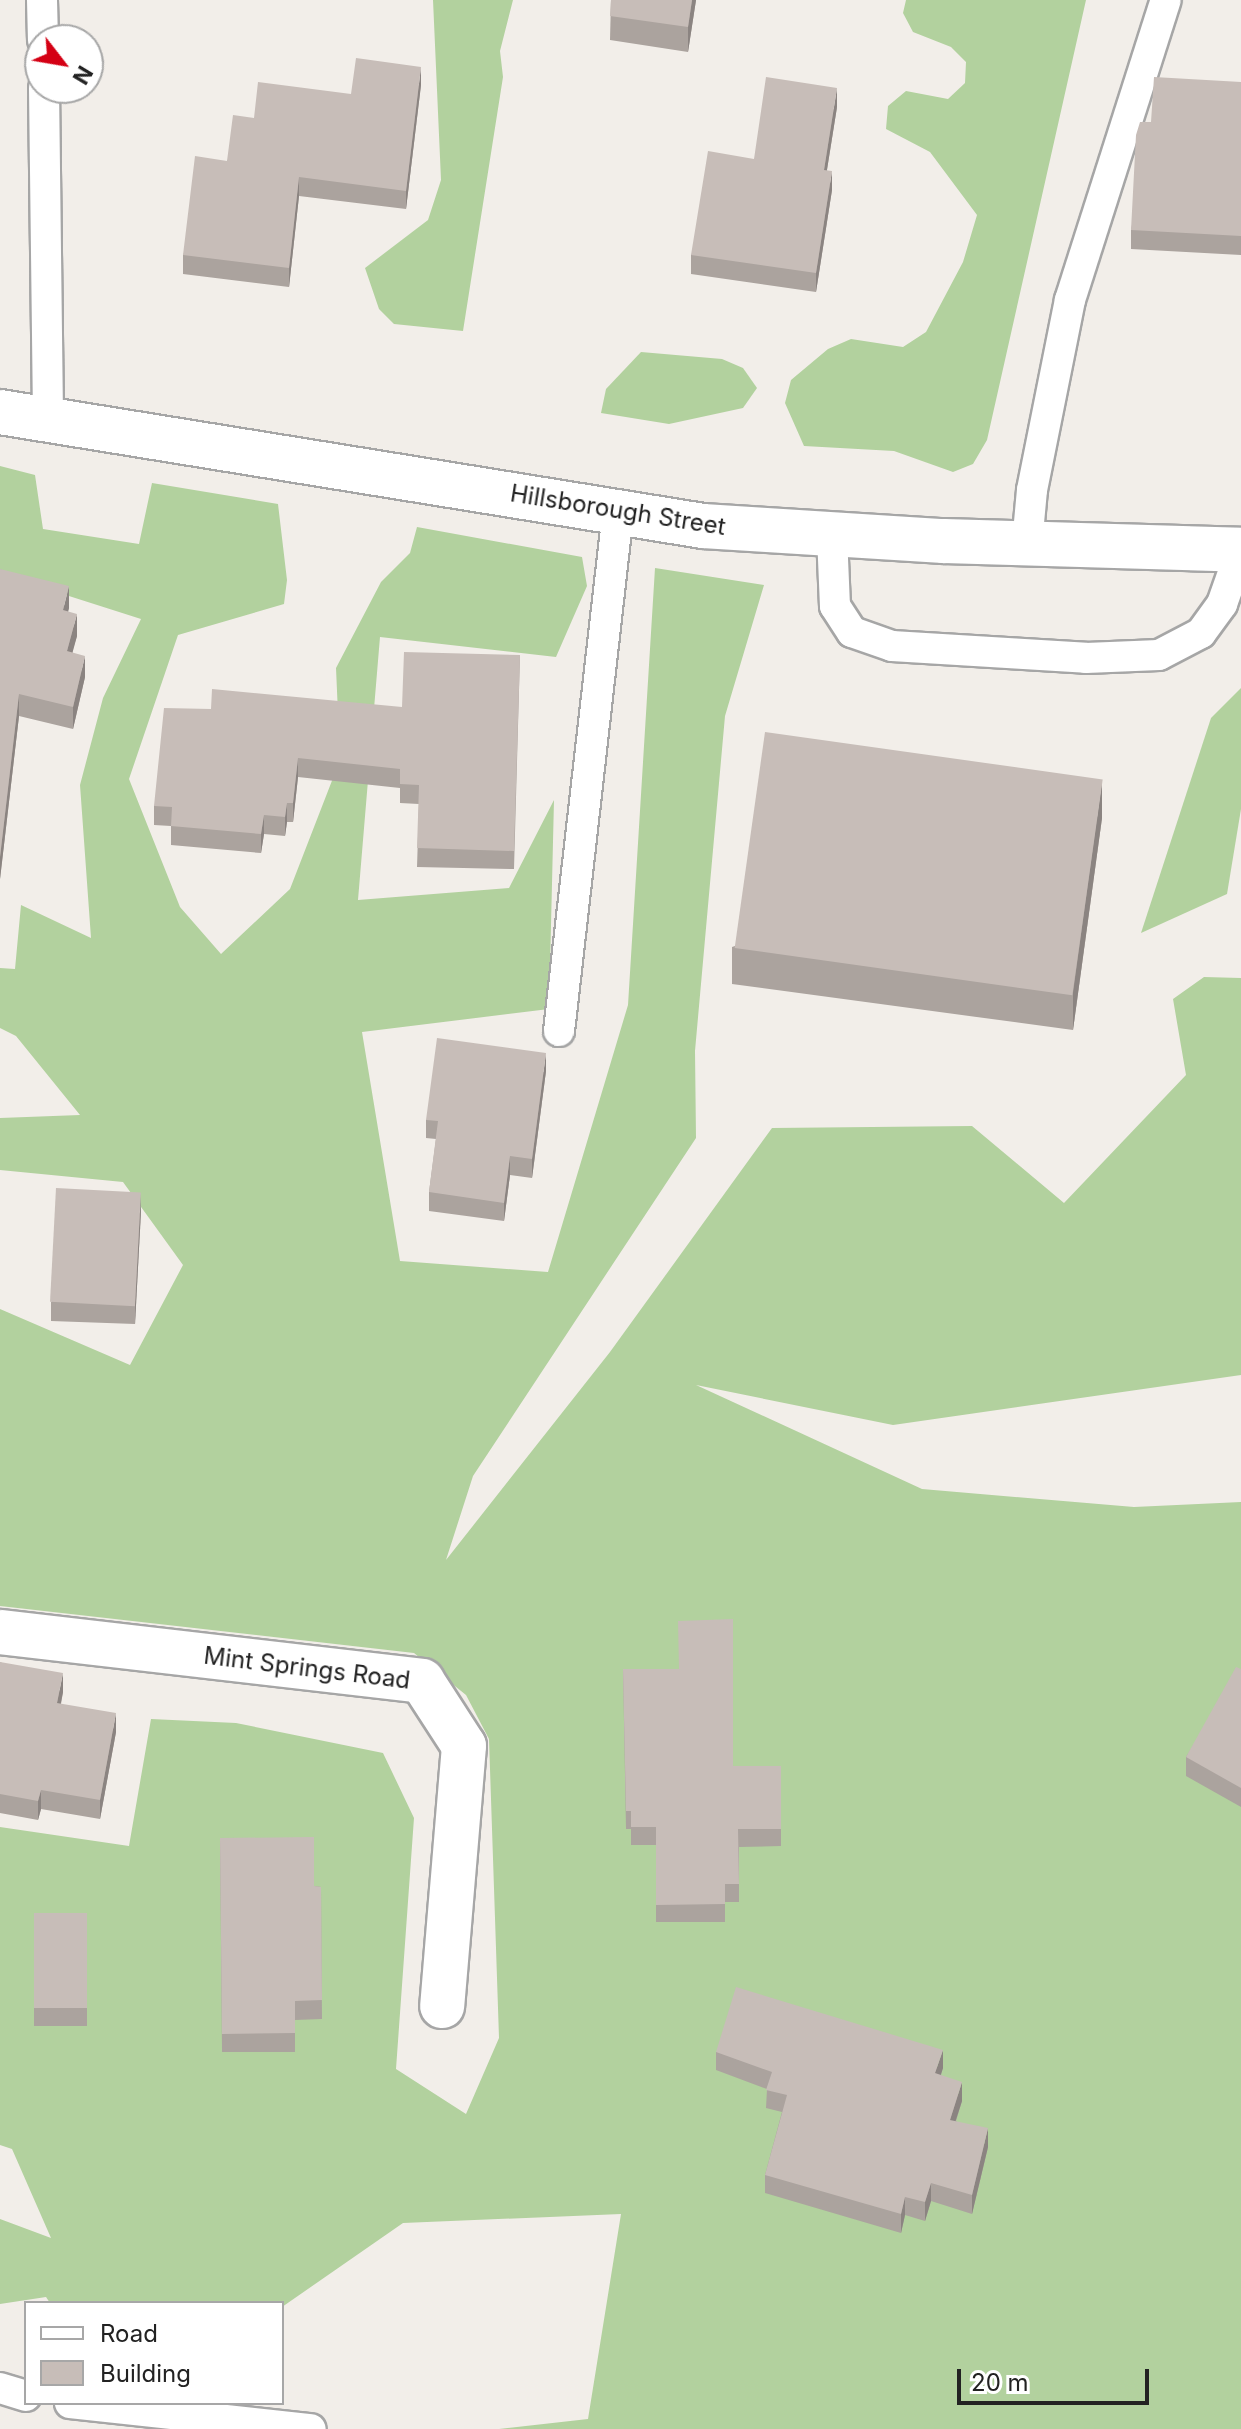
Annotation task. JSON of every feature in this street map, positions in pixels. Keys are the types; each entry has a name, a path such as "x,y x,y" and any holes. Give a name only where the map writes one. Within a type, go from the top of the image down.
{"street":[{"name":"Hillsborough Street","path":"0,412 703,526 1027,544 1241,550"},
{"name":"Mint Springs Road","path":"0,1632 422,1681 464,1746 442,2006"}],"lane":[{"path":"42,0 43,24"},
{"path":"1027,544 1032,490 1070,300 1166,0"},
{"path":"44,104 48,420"},
{"path":"559,1031 618,512"},
{"path":"832,535 835,606 852,632 892,646 1086,658 1159,655 1201,633 1222,604 1241,550"},
{"path":"0,2388 24,2395"},
{"path":"89,2405 311,2429"}],"green space":[{"path":"433,0 513,0 500,51 503,77 463,331 394,324 379,309 365,268 428,220 441,180"},
{"path":"906,0 1086,0 987,440 973,464 953,472 894,451 804,446 785,403 791,380 828,349 851,339 903,347 926,332 963,262 977,215 930,152 886,129 888,106 906,91 948,99 965,83 966,62 951,47 913,32 903,13"},
{"path":"641,352 722,359 743,368 757,388 743,408 669,424 601,413 606,389"},
{"path":"0,466 35,475 43,529 139,544 152,483 278,504 287,580 284,604 178,635 129,779 180,907 221,954 290,889 340,760 336,668 381,582 410,553 417,527 582,557 587,586 556,657 380,637 358,900 509,888 554,800 549,1009 362,1032 400,1261 548,1272 628,1005 655,568 764,585 725,716 695,1051 696,1138 473,1476 446,1560 610,1352 772,1128 972,1126 1064,1203 1186,1075 1173,999 1204,977 1241,978 1241,1375 893,1425 696,1385 922,1489 1134,1507 1241,1502 1241,2429 499,2429 588,2419 621,2214 403,2223 284,2306 284,2301 49,2301 46,2297 0,2304 0,2219 51,2238 12,2149 0,2145 0,1827 129,1846 151,1719 236,1723 383,1753 414,1818 396,2069 466,2114 499,2038 489,1739 466,1695 414,1653 0,1606 0,1309 130,1365 183,1265 123,1182 0,1170 0,1118 80,1115 16,1036 0,1028 0,968 15,969 21,905 91,938 80,785 103,698 141,619 0,574"},
{"path":"1241,688 1241,809 1227,894 1141,933 1211,718"}],"building":[{"path":"611,0 692,0 688,27 610,16"},
{"path":"356,58 421,67 406,191 299,177 289,268 183,255 195,156 227,161 233,115 254,118 258,82 351,94"},
{"path":"766,77 837,88 824,170 832,171 816,273 691,255 708,151 754,159"},
{"path":"1154,77 1241,82 1241,236 1131,230 1136,135 1140,122 1151,122"},
{"path":"0,569 69,586 63,610 77,614 67,651 85,656 73,707 19,694 0,857"},
{"path":"404,652 520,655 514,851 417,848 419,785 400,784 400,769 298,758 293,803 287,803 285,817 264,815 261,834 171,826 172,807 154,806 164,708 211,709 212,689 402,707"},
{"path":"765,732 1103,779 1072,995 735,948"},
{"path":"437,1038 546,1053 532,1159 510,1156 504,1203 429,1192 438,1121 426,1120"},
{"path":"56,1188 141,1192 135,1306 50,1302"},
{"path":"733,1619 733,1766 781,1766 781,1829 738,1829 739,1884 725,1884 725,1904 656,1905 656,1827 631,1827 631,1811 626,1811 623,1669 679,1669 678,1621"},
{"path":"0,1662 63,1673 57,1703 116,1713 100,1800 41,1790 38,1801 0,1794"},
{"path":"1236,1667 1241,1669 1241,1788 1186,1757"},
{"path":"314,1837 314,1886 321,1887 322,2000 295,2001 295,2033 222,2034 220,1838"},
{"path":"34,1913 87,1913 87,2008 34,2008"},
{"path":"736,1987 943,2050 935,2073 962,2082 950,2120 988,2128 972,2195 931,2183 925,2202 905,2197 901,2214 765,2175 787,2095 766,2090 772,2072 716,2052"}]}
